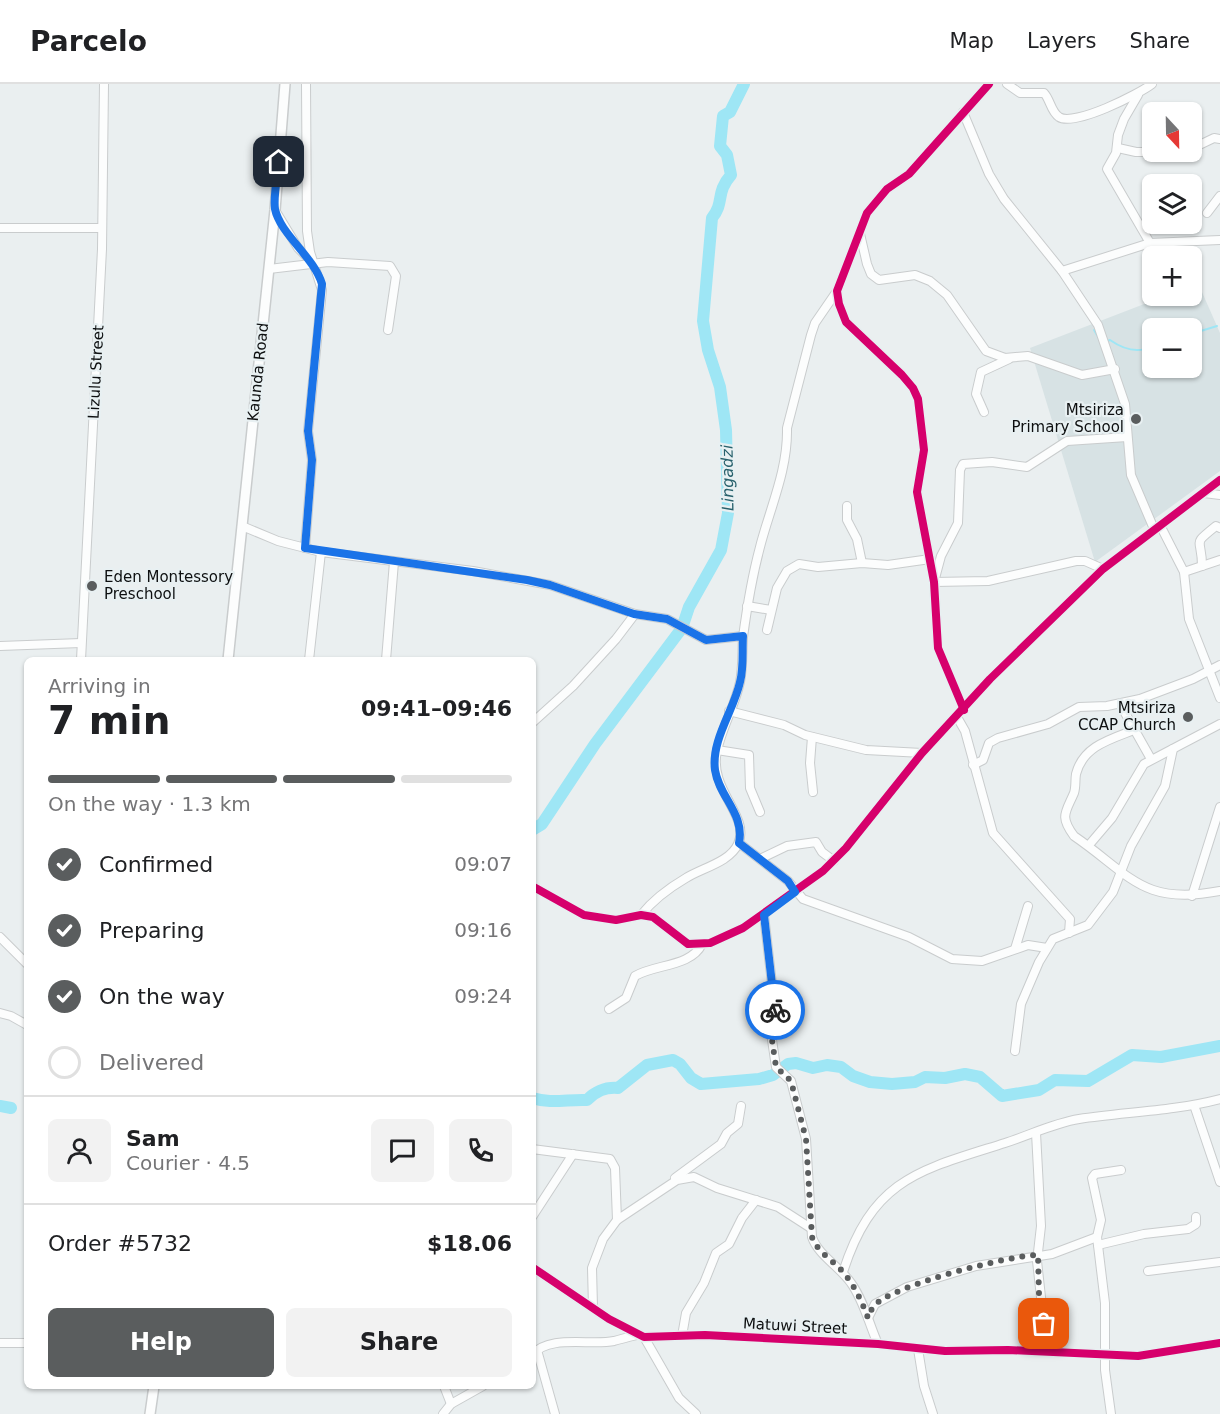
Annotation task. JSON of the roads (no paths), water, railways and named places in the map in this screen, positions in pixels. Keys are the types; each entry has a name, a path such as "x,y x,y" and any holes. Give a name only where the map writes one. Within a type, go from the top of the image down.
{"main road":[{"name":"Kaunda Road","path":"228,657 275,210 285,84"},
{"path":"150,1414 154,1389"}],"street":[{"name":"Lizulu Street","path":"81,657 102,228 104,84"},
{"path":"305,548 312,460 308,431 322,290 308,231 306,84"},
{"path":"641,915 648,905 675,884 728,857 739,843 739,819 717,781 715,764 717,750 740,682 747,606 760,546 778,491 788,440 787,428 815,323 837,291 867,213 887,189 909,174 989,84"},
{"path":"1007,84 1020,93 1044,93 1056,114 1065,119 1096,112 1138,95 1152,84"},
{"path":"1138,95 1124,119 1118,135 1118,148 1109,164 1108,174 1150,243"},
{"path":"963,112 996,187 1062,271 1098,325 1115,369 1125,404 1131,475 1157,527 1184,572 1189,619 1220,698"},
{"path":"1202,144 1214,138 1220,140"},
{"path":"1118,148 1142,152"},
{"path":"1207,213 1220,196"},
{"path":"275,210 298,248 314,264"},
{"path":"0,228 102,228"},
{"path":"860,230 871,274 879,280 915,276 930,281 947,295 987,351 1011,358"},
{"path":"1062,271 1150,243 1220,240"},
{"path":"269,269 328,262 376,263 393,268 396,276 388,330"},
{"path":"837,291 846,322 902,375 916,392 924,450 917,492 934,582 940,656 964,710"},
{"path":"984,412 976,394 981,372 1011,358 1028,356 1082,375 1115,369"},
{"path":"934,582 941,556 958,523 960,470 963,465 992,462 1027,466 1067,441 1127,437"},
{"path":"536,888 584,915 616,920 641,915 657,920 683,942 702,944 721,939 764,915 834,861 922,753 964,710 984,685 1103,569 1220,480"},
{"path":"1204,492 1220,495"},
{"path":"847,506 847,520 857,539 862,563"},
{"path":"242,526 267,537 321,552 473,571 550,585 634,614 667,619 706,640 743,636"},
{"path":"1202,566 1198,542 1201,536 1216,526 1220,528"},
{"path":"309,657 321,552"},
{"path":"767,630 777,588 789,569 799,564 818,567 862,563 888,565 930,559"},
{"path":"1184,572 1220,560"},
{"path":"934,582 988,581 1076,561 1085,561 1103,569"},
{"path":"386,657 394,562"},
{"path":"747,606 771,610"},
{"path":"536,719 573,686 616,639 634,614"},
{"path":"0,646 81,644"},
{"path":"972,765 983,760 989,743 998,738 1053,722 1079,707 1120,704 1140,699 1220,665"},
{"path":"1120,704 1151,759"},
{"path":"729,711 784,725 812,737 866,750 922,753"},
{"path":"957,717 964,731 993,833 1070,919 1069,933"},
{"path":"1089,845 1112,818 1137,775 1151,759 1220,724"},
{"path":"1134,730 1091,749 1076,773 1074,792 1065,809 1064,819 1074,836 1089,845 1140,886 1192,896 1220,891"},
{"path":"812,737 810,763 813,792"},
{"path":"1016,1051 1021,1004 1047,948 1058,936 1082,929 1096,916 1113,891 1131,846 1165,786 1173,749"},
{"path":"717,750 749,755 750,788 760,812"},
{"path":"1192,896 1220,807"},
{"path":"762,858 787,846 816,842 822,852 834,861"},
{"path":"739,843 762,858 788,881 803,899 909,938 952,959 972,962 1037,944 1047,948"},
{"path":"1016,949 1028,906"},
{"path":"764,915 776,1018 771,1033 776,1067 794,1088 806,1139 809,1227 816,1247 843,1272 858,1295 878,1344"},
{"path":"0,937 24,961"},
{"path":"609,1009 626,998 635,976 652,968 689,958 695,955 702,944"},
{"path":"0,1013 24,1024"},
{"path":"843,1272 853,1246 887,1193 917,1174 952,1159 1078,1119 1194,1105 1220,1099"},
{"path":"1194,1105 1220,1182"},
{"path":"593,1307 593,1260 603,1239 617,1220 721,1144 727,1134 736,1127 741,1107"},
{"path":"1036,1133 1041,1226 1038,1255 1039,1294 1044,1324"},
{"path":"536,1149 605,1158 613,1163 617,1220"},
{"path":"536,1210 573,1154"},
{"path":"1111,1414 1105,1355 1105,1303 1097,1241 1101,1220 1093,1176 1121,1170"},
{"path":"667,1185 694,1177 781,1209 809,1227"},
{"path":"682,1336 686,1313 707,1277 716,1253 729,1244 742,1218 756,1200"},
{"path":"868,1318 875,1304 907,1287 976,1266 1052,1254 1097,1241 1188,1229 1196,1224 1196,1217"},
{"path":"1148,1271 1220,1262"},
{"path":"536,1270 640,1336 680,1398 696,1414"},
{"name":"Matuwi Street","path":"536,1352 551,1345 614,1341 640,1336 878,1344 918,1349 1138,1356 1220,1343"},
{"path":"0,1343 24,1343"},
{"path":"918,1349 924,1386 932,1414"},
{"path":"536,1355 555,1414"},
{"path":"445,1389 451,1404"},
{"path":"443,1414 451,1404 478,1389"}],"waterway":[{"name":"Lingadzi","path":"536,828 542,824 595,744 682,628 689,607 721,550 728,513 726,430 720,387 708,350 703,321 712,218 718,207 723,187 731,175 727,155 720,146 723,116 730,112 744,84"},
{"path":"1202,331 1217,326"},
{"path":"1094,330 1100,340"},
{"path":"1105,342 1110,340 1125,348 1142,350"},
{"path":"536,1099 587,1100 601,1090 618,1088 647,1065 673,1060 680,1064 691,1078 701,1084 759,1079 773,1075 788,1064 796,1063 813,1068 827,1065 841,1067 853,1076 870,1082 892,1084 915,1082 925,1077 945,1078 965,1074 980,1077 1002,1096 1039,1090 1055,1080 1088,1081 1132,1055 1161,1057 1220,1046"},
{"path":"0,1106 11,1108"}],"place":[{"name":"Mtsiriza Primary School","path":"1136,419"},
{"name":"Eden Montessory Preschool","path":"92,586"},
{"name":"Mtsiriza CCAP Church","path":"1188,717"}]}
